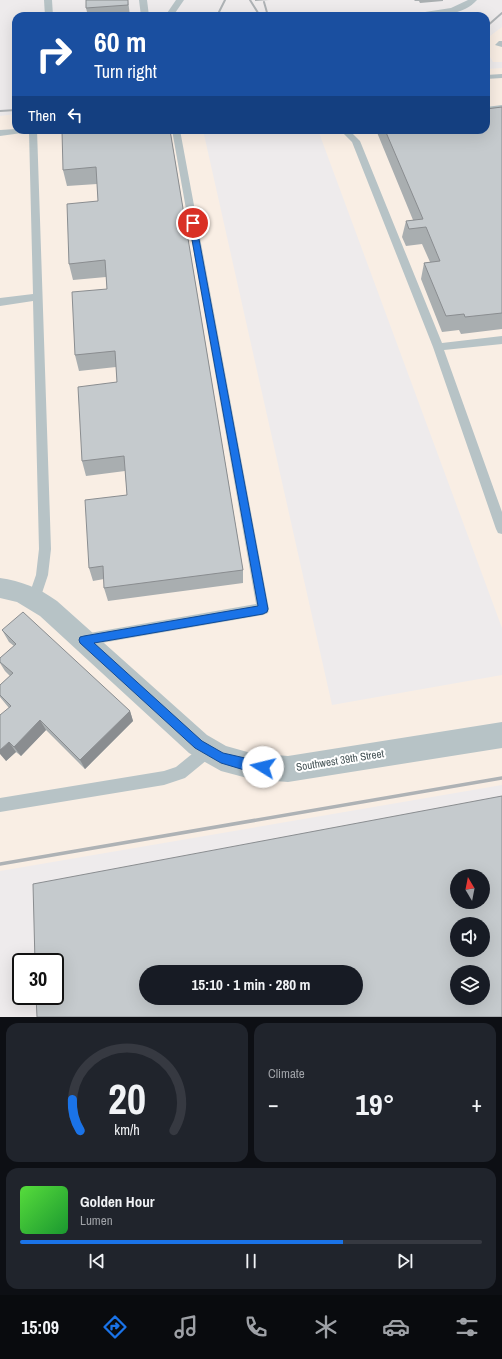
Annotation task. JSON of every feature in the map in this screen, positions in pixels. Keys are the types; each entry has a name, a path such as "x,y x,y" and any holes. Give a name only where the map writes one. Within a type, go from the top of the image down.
{"street":[{"name":"Southwest 39th Street","path":"0,588 21,592 34,598 55,614 198,744 221,758 251,766 288,769 502,735"}],"lane":[{"path":"48,0 49,12"},
{"path":"143,0 144,12"},
{"path":"172,12 180,0"},
{"path":"444,12 469,5 473,0"},
{"path":"490,77 502,76"},
{"path":"490,108 502,107"},
{"path":"0,133 12,132"},
{"path":"33,134 45,549 42,575 34,598"},
{"path":"84,640 263,609 177,134"},
{"path":"348,134 356,141 438,347 502,529"},
{"path":"0,302 38,297"},
{"path":"438,347 502,340"},
{"path":"0,805 164,778 180,773 208,750"}],"shaded area":[{"path":"502,27 502,62 493,62 490,57 490,36"},
{"path":"502,68 502,628 319,134 490,134 490,69"},
{"path":"12,114 12,134 204,134 332,705 502,675 502,785 0,871 0,116"}],"building":[{"path":"86,0 128,0 128,5 86,8"},
{"path":"502,107 502,313 465,317 464,314 446,316 424,263 440,261 426,227 409,229 406,221 423,219 387,134 490,134 490,108"},
{"path":"62,134 171,134 243,570 104,588 103,566 89,568 85,500 127,495 124,456 82,461 78,387 117,382 115,351 75,355 72,292 107,289 105,260 69,264 67,204 98,201 96,167 63,170"},
{"path":"23,612 130,711 80,760 40,720 14,747 9,742 0,750 0,715 11,706 0,695 0,685 13,673 0,662 0,658 16,644 2,630"},
{"path":"502,796 502,1017 37,1017 36,1005 64,1005 64,953 35,953 33,884"}],"railway":[{"path":"219,12 225,0"},
{"path":"250,0 258,12"},
{"path":"264,2 267,12"},
{"path":"490,24 502,13"},
{"path":"0,111 12,110"},
{"path":"0,864 502,778"}],"route":[{"path":"193,223 263,609 84,640 198,744 221,758 251,766 263,767"}]}
